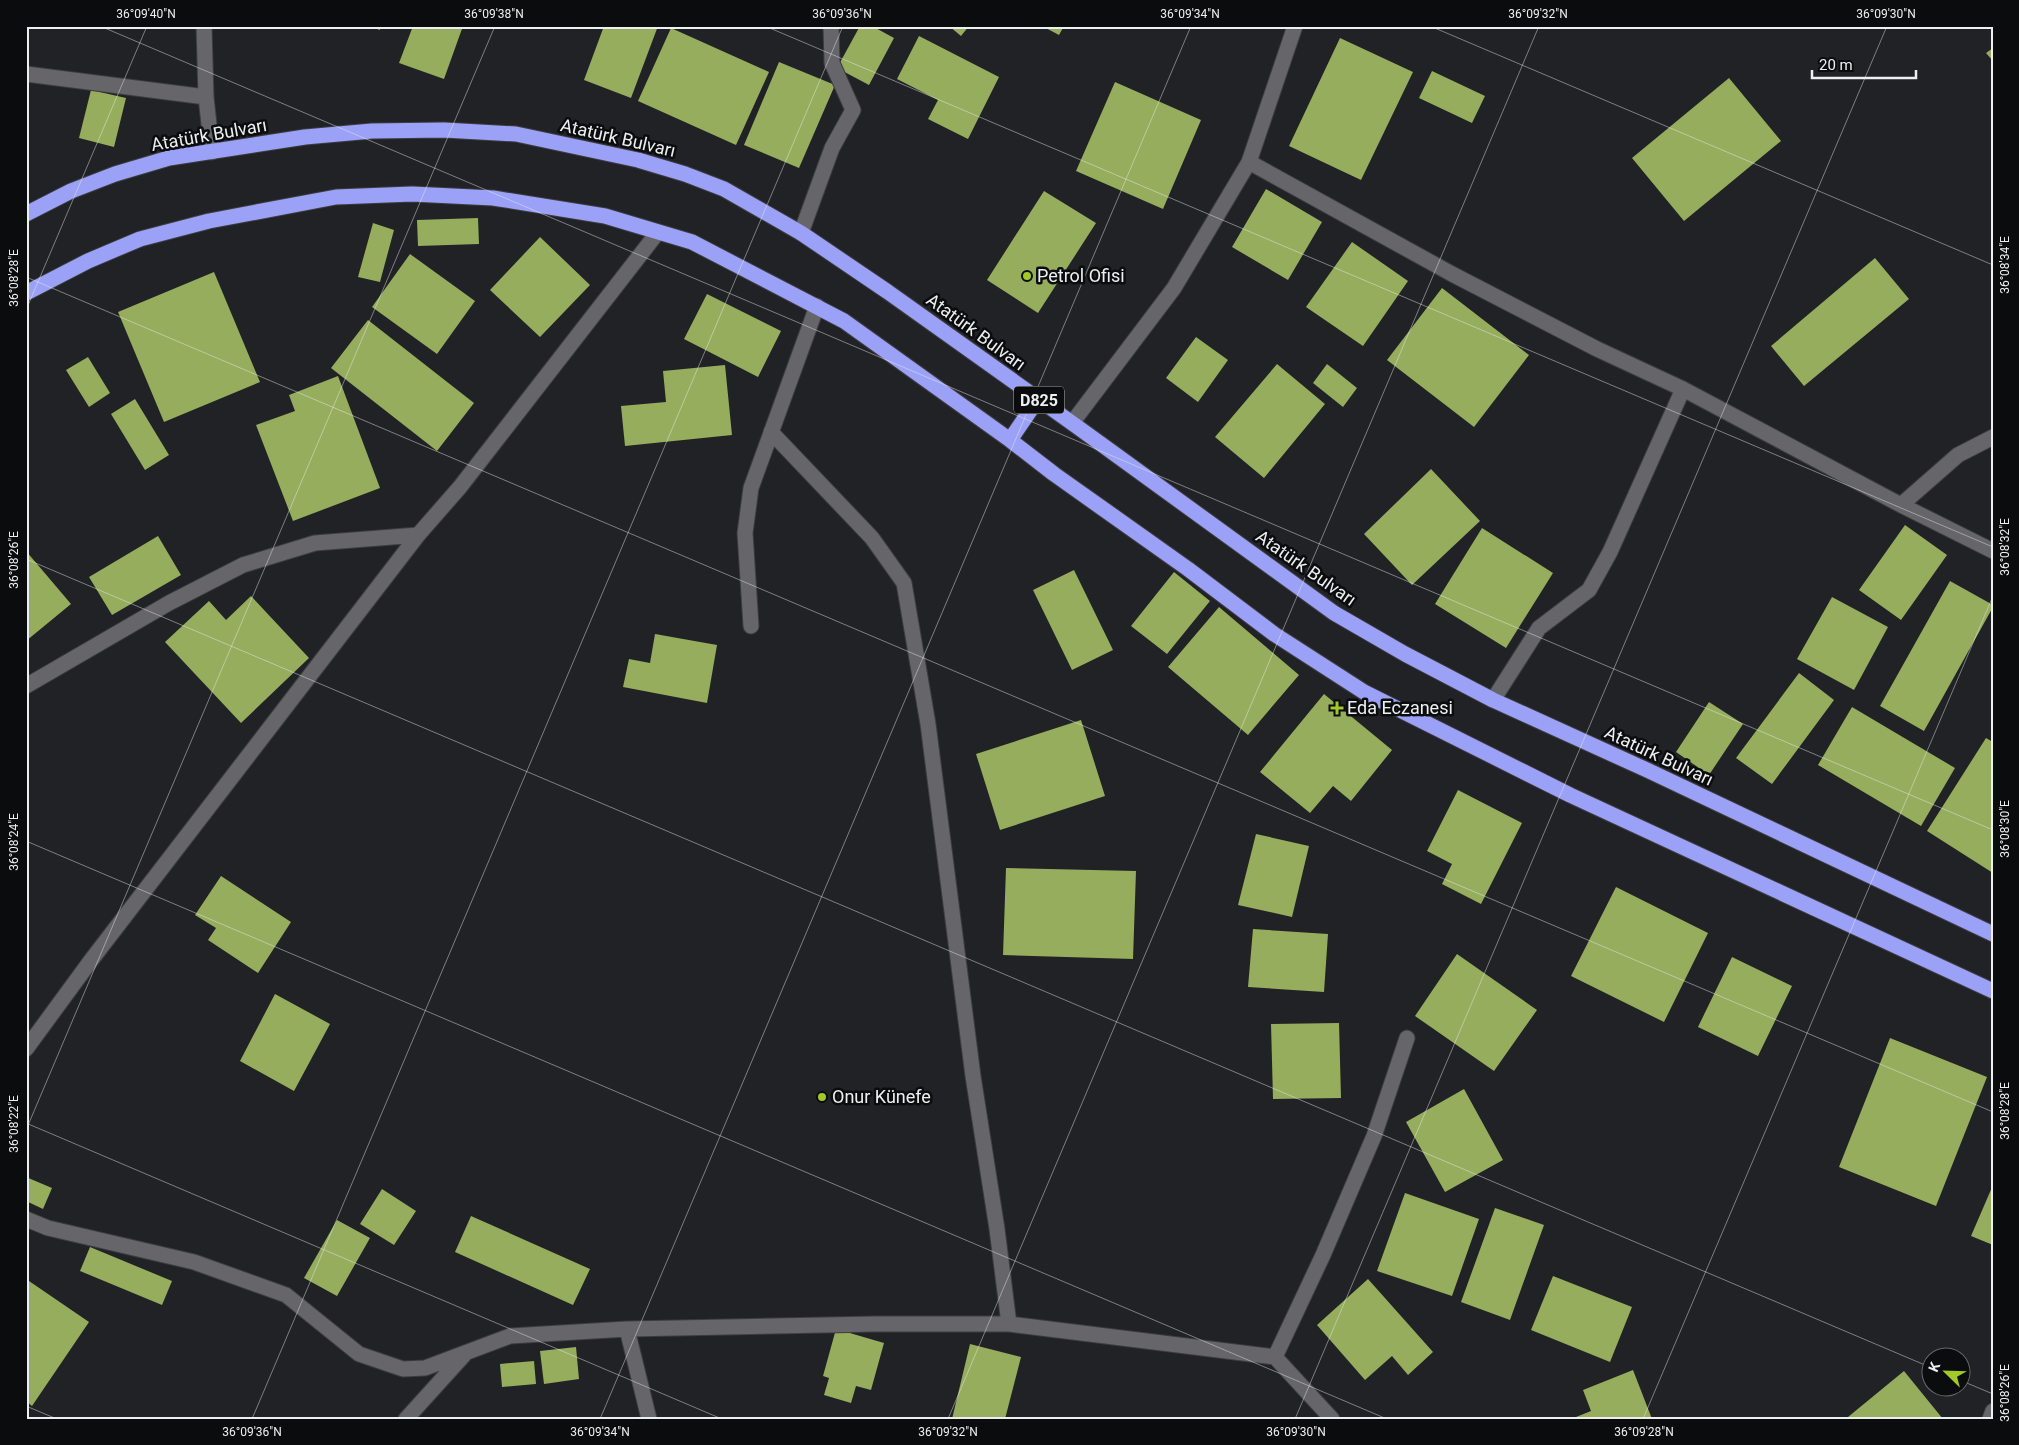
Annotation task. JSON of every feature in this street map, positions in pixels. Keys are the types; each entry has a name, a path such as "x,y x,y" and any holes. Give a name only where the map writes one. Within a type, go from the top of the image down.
{"highway":[{"name":"Atatürk Bulvarı","path":"26,214 71,191 115,174 169,158 305,138 372,131 444,130 516,134 638,160 685,174 724,189 801,233 888,292 1072,423 1334,613 1405,654 1493,700 1647,770 1993,934"},
{"name":"D825","path":"26,293 88,261 140,239 209,221 336,197 412,194 493,198 605,216 692,242 817,306 844,322 1010,440 1274,634 1364,692 1570,795 1993,991"},
{"path":"1010,440 1038,399"}],"street":[{"path":"204,26 206,97 212,152"},
{"path":"801,233 832,148 853,110 832,63 831,26"},
{"path":"1072,423 1174,288 1248,162 1295,26"},
{"path":"26,74 206,97"},
{"path":"1248,162 1469,283 1598,349 1683,389 1901,505 1993,551"},
{"path":"26,1050 92,959 418,535 460,488 658,232"},
{"path":"751,626 745,533 751,488 817,306"},
{"path":"1493,700 1539,628 1589,590 1610,552 1683,389"},
{"path":"770,432 872,538 904,583 928,724 972,1076 998,1229 1009,1324"},
{"path":"1901,505 1958,455 1993,436"},
{"path":"26,686 169,603 242,565 315,543 418,535"},
{"path":"1275,1357 1323,1255 1374,1136 1407,1038"},
{"path":"26,1219 48,1228 194,1262 286,1295 359,1354 402,1369 425,1368 510,1336 627,1329 865,1324 1009,1324 1275,1357 1332,1419"},
{"path":"627,1329 649,1419"},
{"path":"406,1419 469,1350"},
{"path":"1990,1419 1993,1411"}],"building":[{"path":"368,26 380,26 380,30"},
{"path":"413,26 463,26 444,79 399,63"},
{"path":"604,26 658,26 631,98 584,80"},
{"path":"860,26 872,26 894,38 869,85 837,68"},
{"path":"949,26 969,26 961,36"},
{"path":"1042,26 1064,26 1059,35"},
{"path":"671,28 769,72 736,145 638,101"},
{"path":"919,36 999,77 968,139 928,119 938,100 897,79"},
{"path":"1340,38 1413,72 1361,180 1289,146"},
{"path":"1993,48 1993,61 1986,53"},
{"path":"779,62 835,85 799,168 744,145"},
{"path":"1432,71 1485,96 1472,123 1419,98"},
{"path":"1729,78 1781,141 1684,221 1632,158"},
{"path":"1115,82 1201,120 1163,209 1076,171"},
{"path":"91,90 126,98 114,147 79,138"},
{"path":"1266,189 1322,222 1288,280 1232,247"},
{"path":"1044,191 1096,223 1038,313 987,280"},
{"path":"478,218 479,244 418,246 417,220"},
{"path":"373,223 394,230 380,282 358,277"},
{"path":"540,237 590,285 540,337 490,290"},
{"path":"1352,242 1408,281 1363,346 1306,307"},
{"path":"410,254 475,301 437,354 372,307"},
{"path":"1875,258 1909,299 1804,386 1771,346"},
{"path":"214,272 260,382 164,422 118,312"},
{"path":"1442,288 1529,355 1474,427 1387,360"},
{"path":"707,294 781,331 758,377 684,339"},
{"path":"368,320 474,403 437,451 331,368"},
{"path":"1196,337 1228,360 1198,402 1166,378"},
{"path":"88,357 110,393 89,407 66,370"},
{"path":"1277,364 1325,404 1264,478 1215,437"},
{"path":"1327,364 1357,388 1343,407 1313,383"},
{"path":"725,365 732,435 625,446 621,406 666,402 663,371"},
{"path":"338,376 380,488 293,521 256,425 295,411 289,395"},
{"path":"135,399 169,455 145,470 111,414"},
{"path":"1431,469 1480,521 1412,585 1364,534"},
{"path":"1905,525 1947,555 1901,620 1859,590"},
{"path":"1482,528 1553,573 1506,648 1435,604"},
{"path":"158,536 181,575 112,615 89,577"},
{"path":"26,551 71,604 26,641"},
{"path":"1074,570 1113,650 1072,670 1033,590"},
{"path":"1174,572 1210,601 1167,654 1131,626"},
{"path":"1950,581 1993,605 1993,607 1924,731 1880,706"},
{"path":"251,596 309,658 241,723 165,642 209,601 226,620"},
{"path":"1832,597 1888,627 1854,690 1797,659"},
{"path":"1219,607 1299,675 1248,735 1168,667"},
{"path":"655,634 717,645 707,703 623,687 629,659 650,663"},
{"path":"1799,673 1834,700 1772,784 1736,758"},
{"path":"1324,694 1392,750 1351,801 1333,786 1310,813 1260,772"},
{"path":"1709,702 1743,724 1709,775 1676,752"},
{"path":"1852,707 1955,768 1921,826 1818,765"},
{"path":"1081,720 1105,796 1000,830 976,754"},
{"path":"1986,738 1993,742 1993,873 1927,831"},
{"path":"1458,790 1522,823 1481,904 1442,884 1452,864 1427,851"},
{"path":"1256,834 1309,846 1292,917 1238,905"},
{"path":"1006,868 1136,871 1133,959 1003,955"},
{"path":"221,876 291,922 258,973 208,940 216,928 195,915"},
{"path":"1616,887 1708,933 1664,1022 1571,976"},
{"path":"1253,929 1328,934 1324,992 1248,987"},
{"path":"1457,954 1537,1010 1494,1071 1415,1016"},
{"path":"1732,957 1792,986 1758,1056 1698,1027"},
{"path":"275,994 330,1024 294,1091 240,1061"},
{"path":"1339,1023 1341,1098 1273,1099 1271,1024"},
{"path":"1890,1038 1987,1077 1936,1206 1839,1167"},
{"path":"1464,1089 1503,1160 1445,1192 1406,1122"},
{"path":"26,1177 52,1188 43,1209 26,1201"},
{"path":"1993,1185 1993,1245 1971,1236"},
{"path":"382,1189 416,1211 394,1245 360,1224"},
{"path":"1405,1193 1479,1219 1452,1296 1377,1271"},
{"path":"1495,1208 1544,1225 1510,1320 1461,1302"},
{"path":"471,1216 590,1269 573,1305 455,1252"},
{"path":"337,1220 370,1238 337,1296 304,1278"},
{"path":"90,1247 172,1281 162,1305 80,1271"},
{"path":"1553,1276 1632,1307 1610,1362 1531,1330"},
{"path":"1368,1279 1433,1352 1408,1375 1392,1356 1365,1380 1317,1325"},
{"path":"29,1281 89,1322 32,1406 26,1401 26,1286"},
{"path":"836,1329 884,1343 871,1390 856,1386 851,1403 824,1395 829,1378 823,1376"},
{"path":"970,1344 1021,1357 1005,1419 952,1419"},
{"path":"576,1347 579,1379 544,1384 540,1351"},
{"path":"534,1361 536,1384 502,1387 500,1364"},
{"path":"1633,1370 1652,1419 1577,1419 1576,1417 1591,1411 1583,1390"},
{"path":"1904,1371 1922,1393 1922,1398 1926,1398 1943,1419 1849,1419 1848,1417"}],"place":[{"name":"Petrol Ofisi","path":"1027,276"},
{"name":"Eda Eczanesi","path":"1337,708"},
{"name":"Onur Künefe","path":"822,1097"}]}
